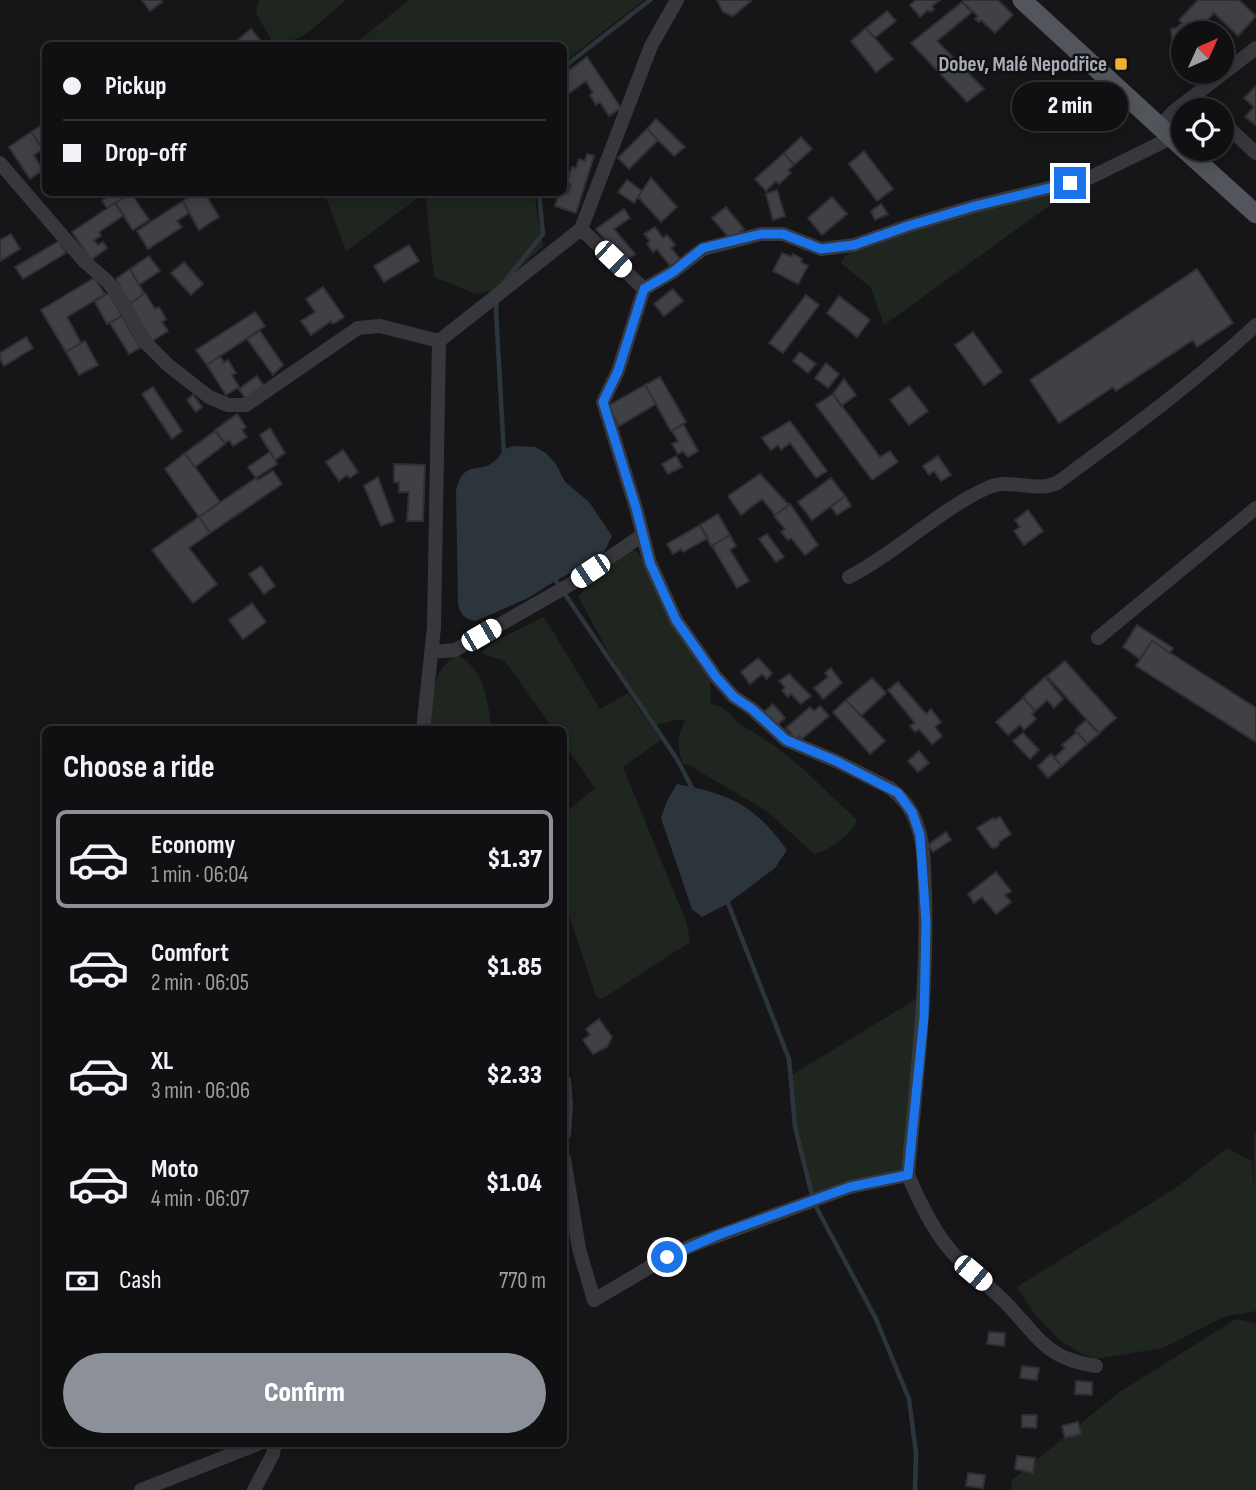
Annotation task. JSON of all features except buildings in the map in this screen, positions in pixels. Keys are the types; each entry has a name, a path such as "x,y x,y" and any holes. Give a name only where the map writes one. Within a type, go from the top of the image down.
{"main road":[{"path":"1022,0 1171,137"},
{"path":"1197,161 1256,214"}],"street":[{"path":"439,341 581,229 651,46 677,0"},
{"path":"1194,97 1256,48"},
{"path":"1234,133 1256,153"},
{"path":"1096,1366 1055,1354 1037,1340 1006,1303 949,1249 917,1197 908,1175 924,1016 923,865 917,822 898,793 836,761 786,740 752,709 734,697 716,677 676,620 650,563 603,402 618,371 644,289 673,272 703,248 761,234 783,234 821,249 854,245 975,206 1089,178 1171,141"},
{"path":"0,163 84,261 107,281 119,296 145,342 168,365 209,397 228,405 246,405 358,328 380,326 439,341"},
{"path":"581,229 644,289"},
{"path":"849,577 939,516 988,488 1007,483 1044,487 1057,483 1152,414 1222,357 1256,325"},
{"path":"423,726 432,652 439,341"},
{"path":"1098,638 1256,508"},
{"path":"432,652 455,650 571,584 641,536"},
{"path":"567,1178 579,1249 594,1300 667,1257 705,1240 850,1187 908,1175"},
{"path":"141,1490 250,1447"},
{"path":"254,1490 274,1447"}],"shaded area":[{"path":"259,0 346,0 305,35 289,42 272,41 256,13"},
{"path":"409,0 644,0 567,60 567,42 357,42"},
{"path":"1056,192 1060,198 884,325 871,288 841,263 844,257 854,250 973,210"},
{"path":"325,196 421,196 346,251"},
{"path":"425,196 535,196 543,246 496,290 476,294 434,277"},
{"path":"513,446 535,447 546,453 556,464 565,482 589,502 612,536 604,552 592,562 528,598 476,621 463,615 458,602 456,490 468,470 490,465 503,450"},
{"path":"630,549 638,552 669,618 710,677 711,704 731,714 735,721 772,744 801,767 857,820 851,831 826,850 814,854 768,812 683,764 679,742 685,721 681,719 655,725 611,657 578,596"},
{"path":"544,617 600,709 628,693 661,740 623,767 687,924 690,942 602,999 596,996 567,910 567,811 595,788 567,748 567,726 551,726 505,661 481,653 492,643"},
{"path":"457,655 474,668 484,687 491,726 430,726 434,688 448,661"},
{"path":"677,784 712,792 740,804 764,822 787,850 775,868 727,904 702,917 692,909 661,818"},
{"path":"921,996 907,1104 908,1141 901,1173 811,1197 807,1165 796,1124 790,1076"},
{"path":"1256,1132 1256,1311 1224,1317 1163,1348 1095,1359 1061,1341 1036,1316 1017,1287 1177,1187 1227,1148 1252,1161 1254,1186"},
{"path":"1236,1319 1256,1323 1256,1490 1011,1490 1012,1480 1118,1393"}],"waterway":[{"path":"567,65 650,0"},
{"path":"504,282 543,234 539,196"},
{"path":"497,300 504,455"},
{"path":"554,578 677,759 693,790"},
{"path":"726,898 789,1059 795,1127 814,1203 876,1319 909,1399 916,1453 915,1490"}],"place":[{"name":"Dobev, Malé Nepodřice","path":"1121,64"}],"route":[{"path":"667,1257 718,1235 850,1187 908,1175 924,1016 926,922 920,835 917,822 906,802 890,788 786,740 752,709 734,697 716,677 676,620 650,563 603,402 618,371 644,289 673,272 703,248 761,234 783,234 821,249 854,245 975,206 1070,183"}]}
